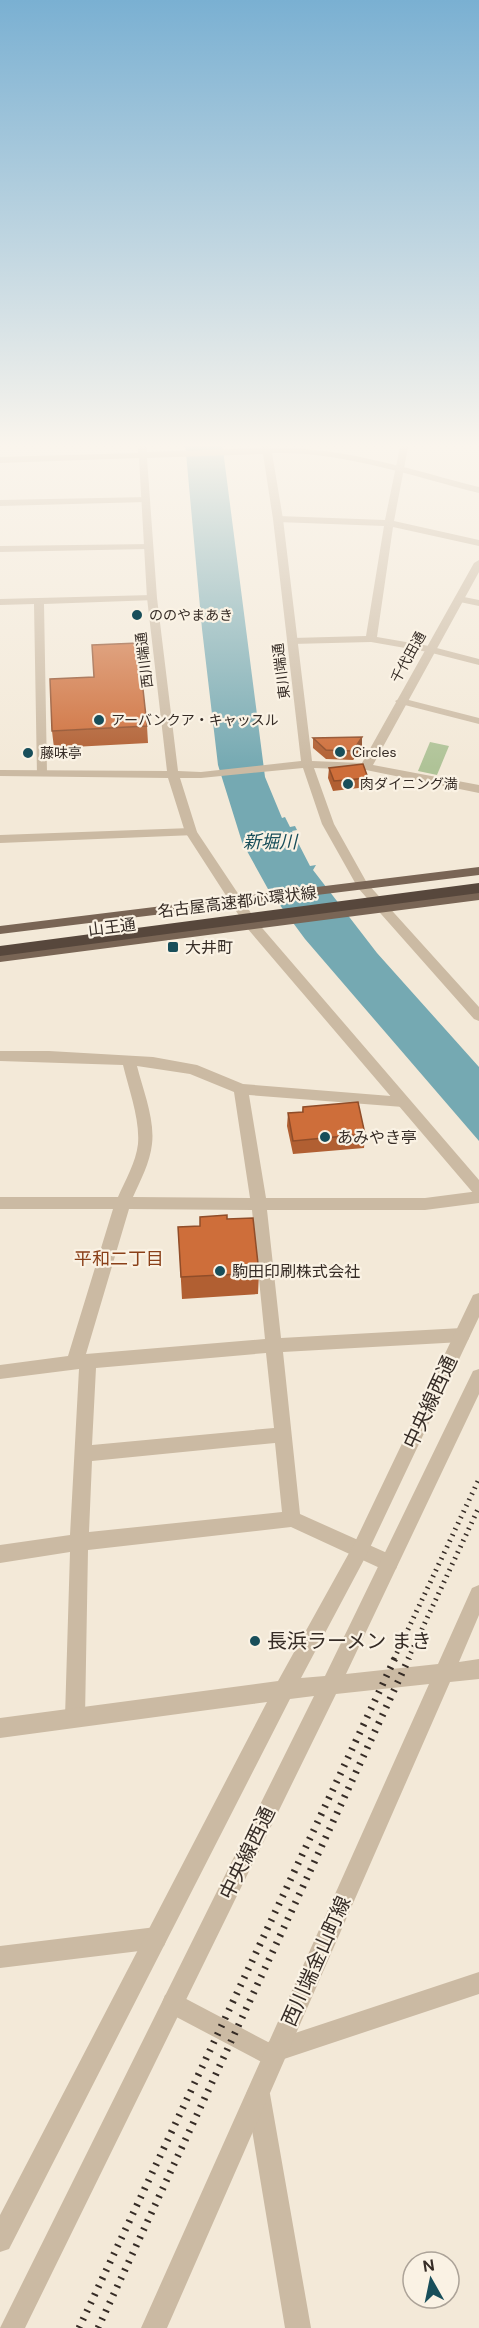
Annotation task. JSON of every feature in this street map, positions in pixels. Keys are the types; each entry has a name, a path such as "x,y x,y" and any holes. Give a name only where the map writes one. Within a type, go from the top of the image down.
{"highway":[{"name":"名古屋高速都心環状線","path":"0,951 479,888"}],"main road":[{"name":"山王通","path":"0,930 479,871"},
{"name":"山王通","path":"0,958 479,896"}],"street":[{"name":"西川端通","path":"148,551 173,774 191,832 252,925 479,1190"},
{"name":"東川端通","path":"282,551 307,764 328,824 362,885 478,1013"},
{"path":"371,639 385,551"},
{"name":"千代田通","path":"366,767 429,649 479,563"},
{"path":"0,602 152,598"},
{"path":"459,599 479,603"},
{"path":"39,601 41,773"},
{"path":"292,641 371,639 429,649 479,662"},
{"path":"401,701 479,721"},
{"path":"0,773 201,775 307,764 366,767 479,789"},
{"path":"0,839 191,832"},
{"path":"0,1056 49,1056 129,1061 192,1069 241,1089 403,1102"},
{"path":"75,1717 79,1542 84,1454 81,1361 123,1203 138,1169 145,1144 143,1118 129,1061"},
{"path":"241,1089 259,1204 292,1519"},
{"path":"0,1203 425,1204 479,1197"},
{"name":"中央線西通","path":"0,2240 284,1690 360,1550 479,1300"},
{"path":"0,1371 81,1361 274,1345 462,1335"},
{"name":"中央線西通","path":"12,2328 330,1686 479,1376"},
{"path":"84,1454 283,1435"},
{"path":"0,1554 79,1542 292,1519 389,1563"},
{"name":"西川端金山町線","path":"153,2328 479,1594"},
{"path":"0,1728 284,1690 479,1669"},
{"path":"0,1957 156,1938"},
{"path":"173,2003 275,2054 479,1983"},
{"path":"257,2093 298,2328"}],"green space":[{"path":"430,742 449,746 437,775 418,771"}],"water":[{"name":"新堀川","path":"195,551 236,551 265,777 282,818 285,817 290,827 295,826 297,830 292,831 310,866 316,865 313,870 377,953 479,1067 479,1141 305,939 268,889 242,842 218,765"}],"building":[{"name":"アーバンクア・キャッスル","path":"138,643 147,726 52,731 50,679 94,677 92,645"},
{"path":"362,737 353,751 326,750 313,738"},
{"path":"363,764 368,778 334,781 329,768"},
{"path":"358,1102 365,1134 293,1141 288,1113 303,1112 303,1107"},
{"path":"227,1215 227,1219 253,1218 259,1273 181,1277 178,1227 200,1226 200,1217"}],"railway":[{"path":"394,1659 479,1479"},
{"path":"408,1659 479,1507"},
{"path":"79,2328 395,1658"},
{"path":"98,2328 409,1658"}],"place":[{"name":"ののやまあき","path":"137,615"},
{"name":"アーバンクア・キャッスル","path":"99,720"},
{"name":"Circles","path":"340,752"},
{"name":"藤味亭","path":"28,753"},
{"name":"肉ダイニング満","path":"348,784"},
{"name":"大井町","path":"173,947"},
{"name":"あみやき亭","path":"325,1137"},
{"name":"駒田印刷株式会社","path":"220,1271"},
{"name":"長浜ラーメン まき","path":"255,1641"}],"district":[{"name":"平和二丁目","path":"119,1259"}]}
